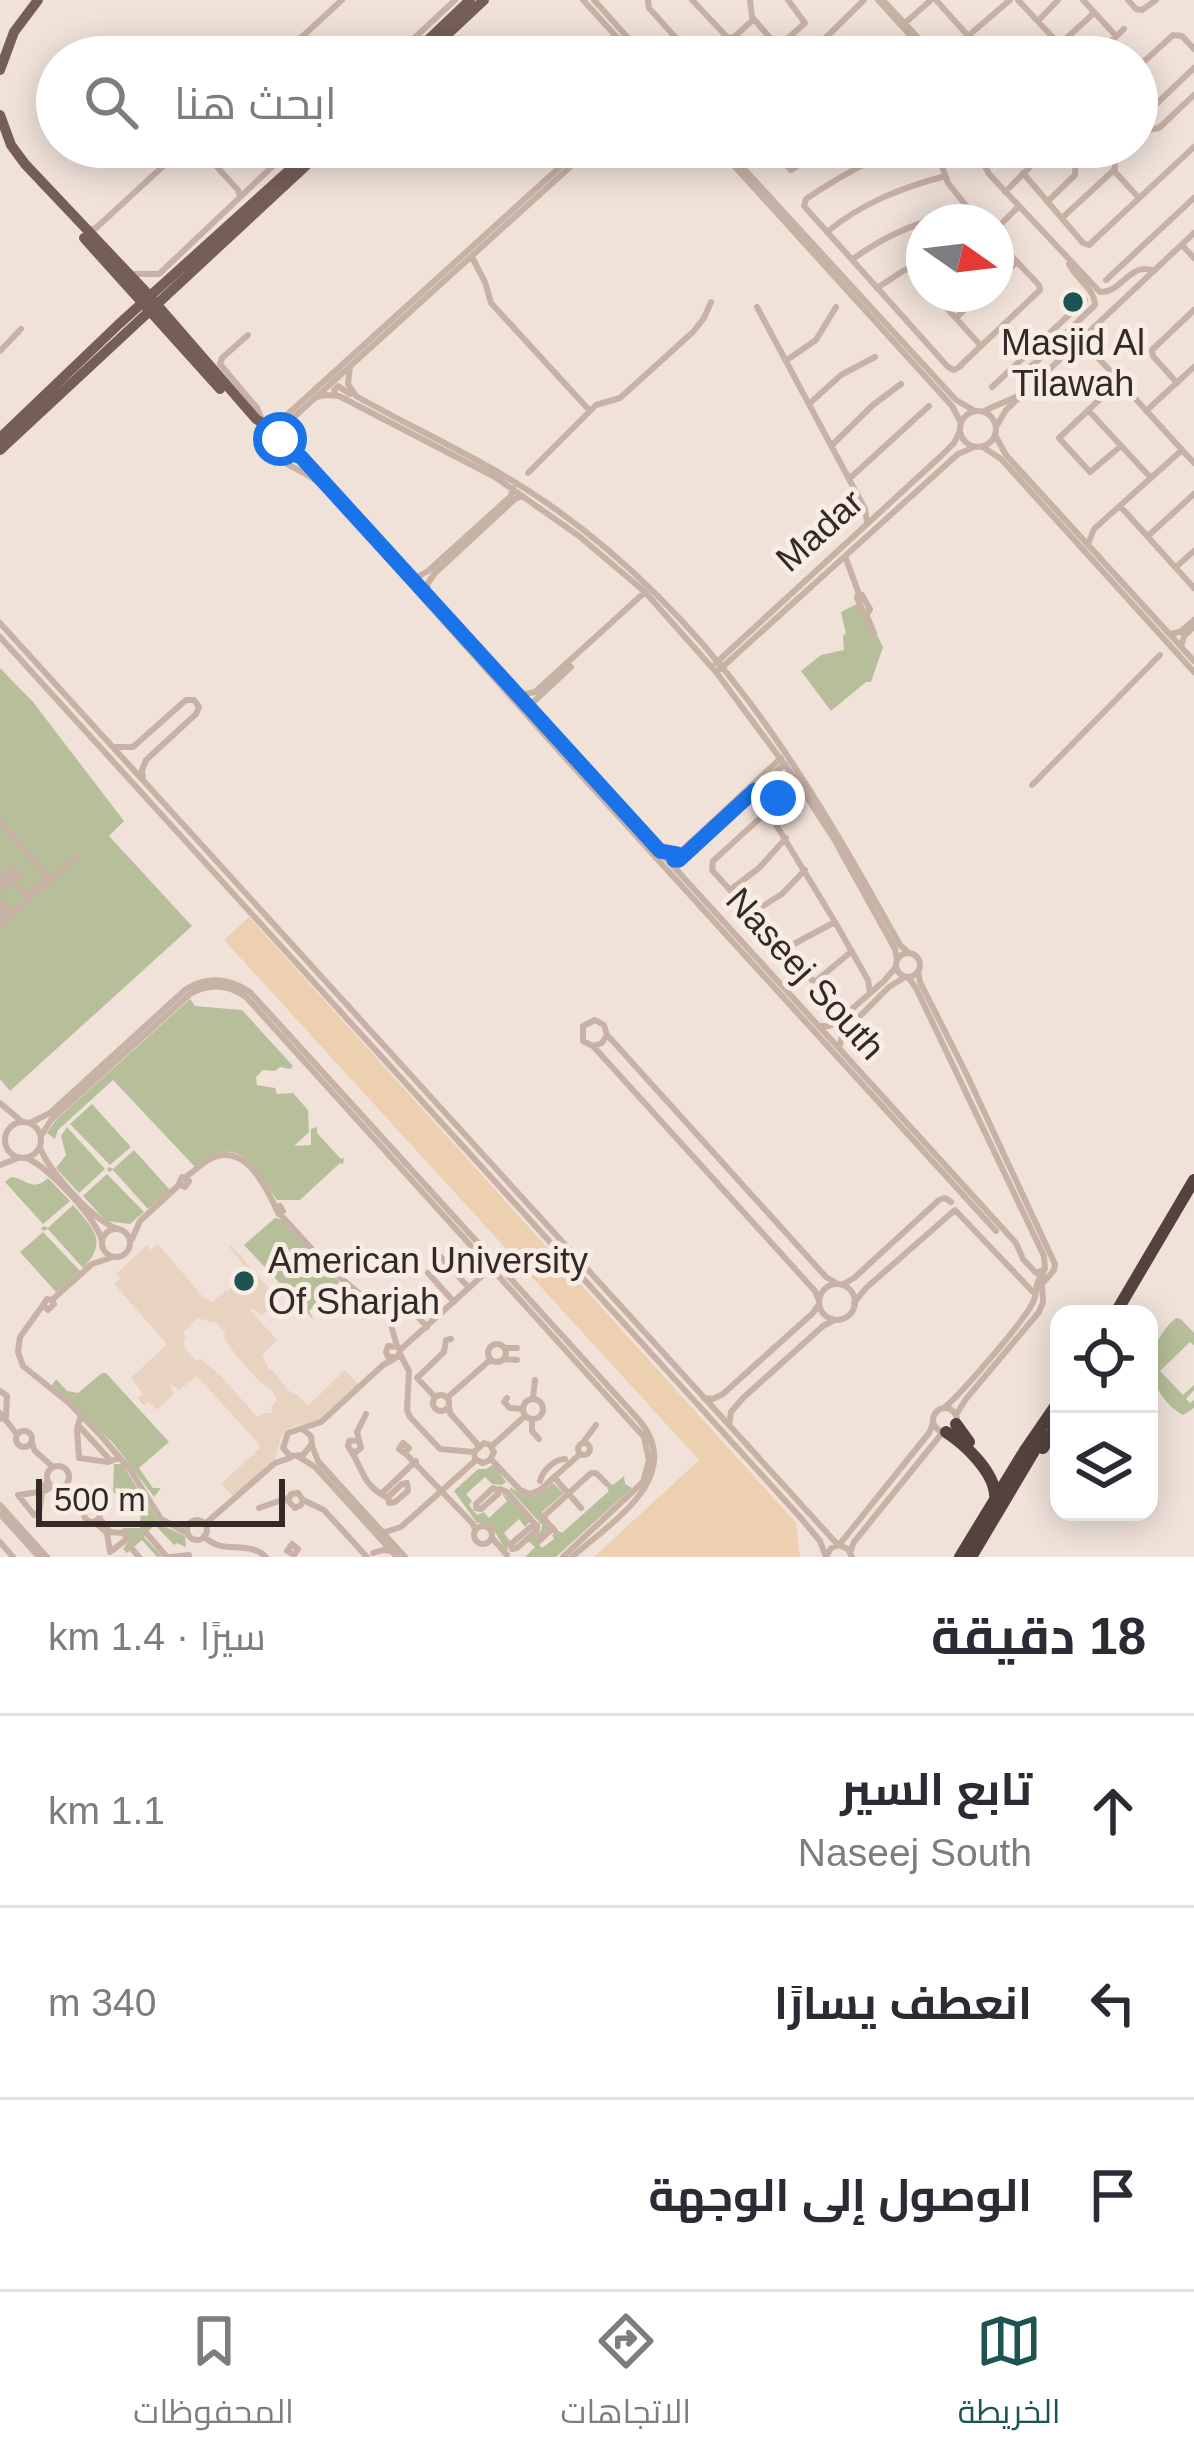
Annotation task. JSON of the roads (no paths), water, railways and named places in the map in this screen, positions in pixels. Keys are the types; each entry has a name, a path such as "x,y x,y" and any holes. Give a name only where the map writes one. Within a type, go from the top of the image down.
{"highway":[{"path":"1124,1305 1194,1180"},
{"path":"1125,1305 1194,1195"},
{"path":"960,1557 1054,1413"},
{"path":"974,1557 1055,1413"},
{"path":"950,1426 995,1471 1011,1473"},
{"path":"950,1426 955,1438 991,1477 994,1500"},
{"path":"974,1557 1050,1435"}],"main road":[{"path":"0,52 10,27 34,0"},
{"path":"0,70 14,32 34,0"},
{"path":"432,36 470,0"},
{"path":"446,36 484,0"},
{"path":"0,115 15,152 92,232 150,304"},
{"path":"0,136 16,163 264,426"},
{"path":"175,334 174,282 292,168"},
{"path":"110,348 150,304 302,168"},
{"path":"229,225 240,194"},
{"path":"0,439 124,329 200,252"},
{"path":"127,279 148,284 174,282"},
{"path":"0,450 110,348 124,329 127,279"},
{"path":"124,329 150,326 175,334"}],"street":[{"path":"303,36 343,0"},
{"path":"416,36 455,0"},
{"path":"583,0 616,36"},
{"path":"594,0 626,36"},
{"path":"648,0 649,8 674,36"},
{"path":"750,0 754,19 769,36"},
{"path":"788,0 805,23 790,36"},
{"path":"881,0 916,36"},
{"path":"881,0 914,36"},
{"path":"905,23 933,0 968,36 1014,0 1052,36"},
{"path":"991,0 999,9"},
{"path":"1038,21 1058,0"},
{"path":"1083,0 1116,36 1124,29"},
{"path":"1128,0 1142,10 1156,0"},
{"path":"828,36 865,1"},
{"path":"698,2 727,36"},
{"path":"1068,36 1094,13"},
{"path":"734,36 754,19"},
{"path":"1158,48 1173,34 1182,36 1194,50"},
{"path":"1158,102 1194,68"},
{"path":"1158,127 1194,95"},
{"path":"1023,173 1081,239 1089,242 1194,147"},
{"path":"92,232 161,168"},
{"path":"218,168 240,194"},
{"path":"110,260 134,274 157,275 269,168"},
{"path":"271,448 290,421 560,168"},
{"path":"264,426 278,422 373,343 569,168"},
{"path":"739,168 952,406 964,441 1001,459 1194,672"},
{"path":"740,168 956,400 992,417 1006,455 1194,661"},
{"path":"857,168 812,195 806,204 809,213 952,370 1040,288 1016,262"},
{"path":"942,168 959,204"},
{"path":"961,427 967,415 1014,398 1095,305 1093,290 986,168"},
{"path":"1004,190 1028,168"},
{"path":"1047,202 1075,175 1075,168"},
{"path":"1062,218 1114,170 1139,198"},
{"path":"827,232 872,201 944,176"},
{"path":"1106,280 1194,198"},
{"path":"1014,213 1019,208"},
{"path":"852,260 906,229"},
{"path":"978,447 991,442 1001,415 1035,372 1072,348 1194,233"},
{"path":"1182,244 1194,258"},
{"path":"472,257 491,303 590,411"},
{"path":"464,265 482,277"},
{"path":"1093,290 1108,293 1139,268 1154,271"},
{"path":"878,288 906,269"},
{"path":"992,387 1085,300"},
{"path":"528,473 590,411 622,397 693,332 710,302"},
{"path":"785,361 816,340 836,307"},
{"path":"758,308 865,509 867,524"},
{"path":"1177,382 1152,350 1194,310"},
{"path":"950,312 981,346"},
{"path":"956,318 962,312"},
{"path":"1072,348 1073,328"},
{"path":"0,351 21,329"},
{"path":"248,335 220,364 257,408 264,426 260,444 324,488 996,1231"},
{"path":"1081,339 1194,463"},
{"path":"808,404 848,370 875,357"},
{"path":"1023,358 1035,372"},
{"path":"350,367 347,384 354,394"},
{"path":"1146,411 1194,367"},
{"path":"1119,381 1060,434 1061,442 1090,472 1121,446"},
{"path":"831,445 902,384"},
{"path":"0,623 730,1428 851,1555 854,1542 1041,1308 1036,1281 1047,1268 1044,1251 966,1073 920,982 918,960 900,945 854,858 796,766 659,594 616,554 482,461 338,386 336,395"},
{"path":"316,397 336,395 469,463 516,494 593,547 645,592 717,667 833,839 895,949 899,974 906,977 1044,1251 1054,1259 1055,1268 1033,1303 934,1414 929,1432 826,1557"},
{"path":"849,479 929,406"},
{"path":"1088,409 1151,478"},
{"path":"290,421 288,439 301,457 516,693 531,701"},
{"path":"381,425 393,423"},
{"path":"264,426 275,427 286,453 301,457"},
{"name":"Madar","path":"717,667 951,446 961,427"},
{"path":"412,433 416,442"},
{"name":"Madar","path":"717,667 958,454 978,447"},
{"path":"1078,534 1094,529 1182,450"},
{"path":"456,463 469,463"},
{"path":"409,576 425,579 434,573 516,494"},
{"path":"425,579 461,539 516,494"},
{"path":"1148,536 1194,494"},
{"path":"1120,506 1194,588"},
{"path":"865,509 878,513"},
{"path":"1088,544 1094,529"},
{"path":"1176,567 1194,550"},
{"path":"843,558 870,609 866,614 874,633"},
{"path":"425,579 428,597"},
{"path":"531,701 645,592"},
{"path":"1169,634 1194,624"},
{"path":"1181,647 1194,624"},
{"path":"0,637 809,1528 826,1557"},
{"path":"1032,785 1170,646"},
{"path":"531,701 571,667"},
{"path":"110,745 125,749 137,744 186,700 197,703 196,714 149,757 142,770 145,782"},
{"name":"Naseej South","path":"531,701 536,716 1016,1243 1036,1274 1045,1269 1044,1251"},
{"path":"137,744 139,752 149,757"},
{"path":"678,857 783,761"},
{"path":"678,872 678,857 783,761"},
{"path":"755,790 852,951 870,993"},
{"path":"767,808 712,863 712,870 754,912 782,894 805,870"},
{"path":"0,820 3,832 47,876 28,896 13,882 18,875 12,868 3,882 27,900"},
{"path":"0,820 53,877"},
{"path":"730,890 759,868 786,838"},
{"path":"660,851 678,857"},
{"path":"0,924 3,909 27,900 76,857"},
{"path":"835,922 790,946 788,955 816,981 852,951"},
{"path":"818,1026 829,1026 841,1018 909,953"},
{"path":"840,1051 841,1035 889,986 918,971"},
{"path":"0,1155 11,1127 50,1113 186,989 214,980 230,981 250,992 640,1430 649,1452 646,1475 568,1557"},
{"path":"868,980 880,985"},
{"path":"113,1257 105,1254 94,1223 46,1166 41,1136 54,1117 184,998 203,987 218,986 240,992 251,1002 542,1317"},
{"path":"841,1018 834,1032 852,1024"},
{"path":"834,1320 823,1313 815,1291 586,1043 581,1037 585,1024 601,1022 607,1035 826,1277 850,1291 854,1303"},
{"path":"592,1046 607,1035"},
{"path":"0,1103 41,1136"},
{"path":"365,1127 378,1132"},
{"path":"0,1128 9,1152 46,1166 98,1219 127,1232 130,1243"},
{"path":"0,1165 41,1146"},
{"path":"92,1264 125,1253 140,1221 213,1158 236,1157 251,1167 331,1270 392,1322 396,1352 435,1397"},
{"path":"701,1396 716,1398 732,1387 813,1313 827,1288 854,1278 940,1199 951,1202"},
{"path":"730,1428 730,1415 743,1398 823,1326 849,1315 863,1291 952,1212 959,1211 1038,1295"},
{"path":"917,1220 927,1213 934,1216 935,1224 928,1233"},
{"path":"140,1221 106,1234 92,1264 52,1300 46,1300 44,1309 21,1333 18,1347 30,1374 81,1414 120,1457 161,1519 186,1532 196,1540 207,1531 197,1520 186,1532 189,1556 169,1557 148,1535"},
{"path":"431,1253 441,1257 469,1288"},
{"path":"428,1274 454,1302"},
{"path":"275,1463 290,1431 321,1421 482,1276"},
{"path":"402,1299 427,1327"},
{"path":"1019,1320 1032,1312 1027,1327"},
{"path":"435,1397 434,1408 448,1407 490,1362 492,1334"},
{"path":"451,1339 446,1340 444,1352 413,1377 410,1417 440,1449 474,1453"},
{"path":"502,1370 504,1344"},
{"path":"480,1347 504,1344 517,1348"},
{"path":"479,1359 517,1360"},
{"path":"533,1398 534,1381"},
{"path":"732,1387 733,1395 743,1398"},
{"path":"0,1391 7,1396 2,1417 16,1431 26,1432 29,1445 86,1508 100,1514 98,1521"},
{"path":"435,1397 441,1395 483,1463 491,1459 492,1446"},
{"path":"507,1398 504,1402 509,1408 527,1414 540,1416 541,1402 526,1401 527,1414 533,1433 539,1439"},
{"path":"944,1408 950,1426"},
{"path":"58,1477 39,1492 18,1495 34,1515 39,1513 42,1492 58,1477 78,1458 81,1414"},
{"path":"492,1446 527,1414"},
{"path":"363,1416 356,1437 348,1443 359,1472 384,1496 411,1455 476,1527 488,1528 498,1547"},
{"path":"205,1524 275,1463 296,1457 312,1443 321,1421"},
{"path":"933,1423 950,1426"},
{"path":"491,1459 520,1490 537,1492 580,1454 586,1456 589,1445 583,1443 596,1425"},
{"path":"80,1428 108,1459"},
{"path":"302,1429 309,1433 318,1461 350,1501"},
{"path":"380,1533 394,1532 442,1491 484,1443 492,1446"},
{"path":"282,1445 285,1453 312,1464 398,1553"},
{"path":"78,1458 120,1457"},
{"path":"540,1481 550,1467 565,1459"},
{"path":"550,1467 581,1508"},
{"path":"538,1542 554,1530 545,1515 592,1472 608,1484"},
{"path":"512,1481 500,1490 535,1524 538,1529 512,1549 511,1544 535,1524"},
{"path":"262,1505 286,1501 296,1493 322,1508 370,1556"},
{"path":"86,1508 87,1520 98,1521 110,1532 124,1533 127,1539 110,1552 107,1533 98,1521"},
{"path":"0,1510 43,1557"},
{"path":"398,1553 400,1527"},
{"path":"476,1527 478,1541 498,1547"},
{"path":"370,1556 380,1533"},
{"path":"204,1537 221,1552 254,1549 266,1557"},
{"path":"1,1544 14,1557"},
{"path":"132,1549 139,1557"},
{"path":"370,1556 382,1550 398,1553"},
{"path":"276,1552 296,1554"}],"place":[{"name":"Masjid Al Tilawah","path":"1073,302"},
{"name":"American University Of Sharjah","path":"244,1281"}]}
